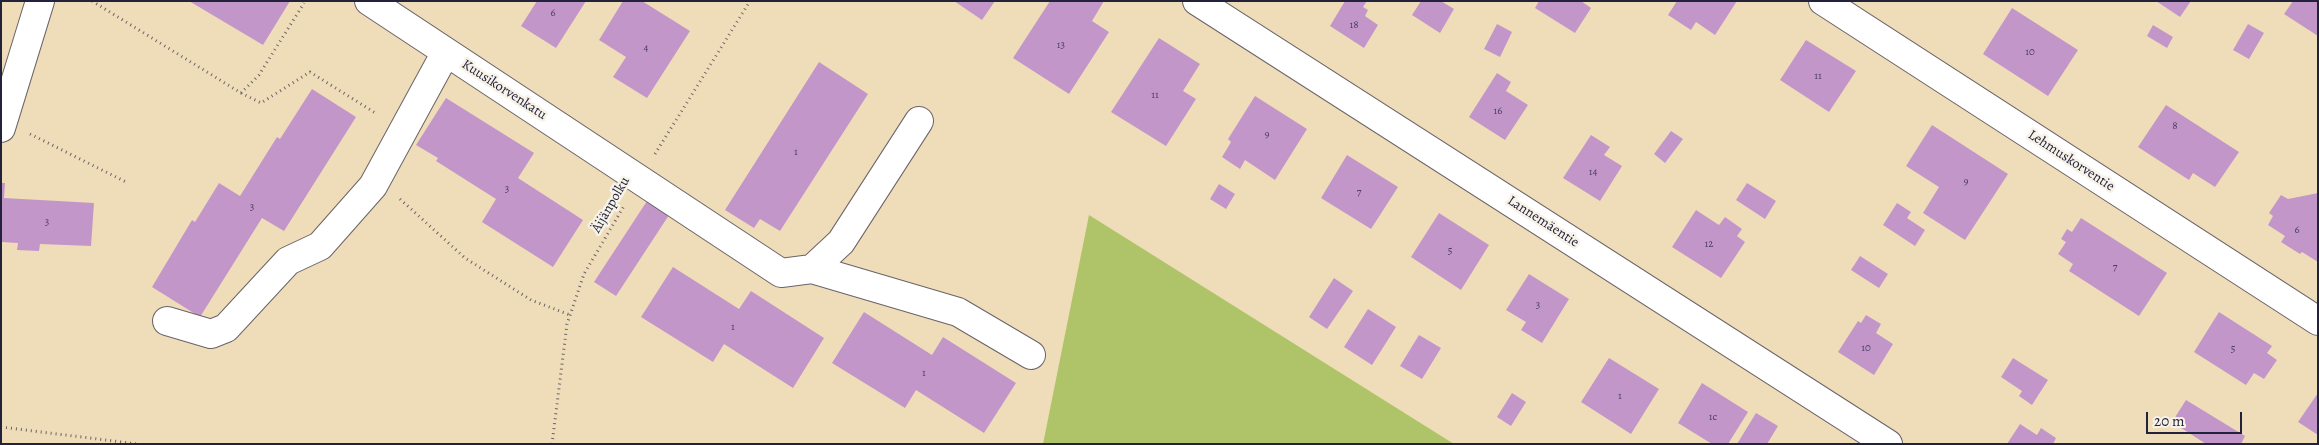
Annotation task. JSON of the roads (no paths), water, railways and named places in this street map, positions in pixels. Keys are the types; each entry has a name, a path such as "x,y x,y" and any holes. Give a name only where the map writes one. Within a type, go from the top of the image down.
{"street":[{"path":"3,125 40,1"},
{"name":"Kuusikorvenkatu","path":"369,1 781,273 812,269"},
{"name":"Lannemäentie","path":"1197,1 1888,444"},
{"name":"Lehmuskorventie","path":"1824,1 2318,321"},
{"path":"167,321 212,334 226,328 288,261 320,246 373,186 446,52"},
{"path":"812,269 841,242 919,121"},
{"path":"812,269 958,312 1031,355"}]}
